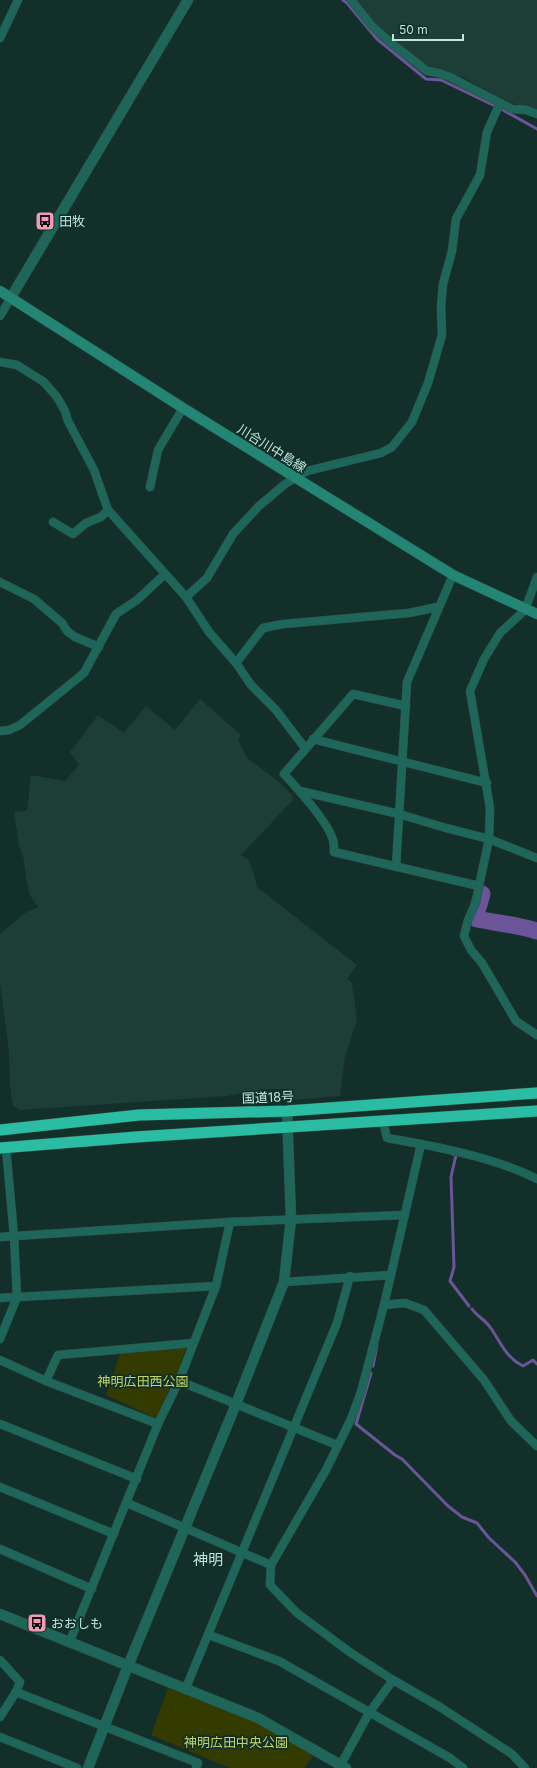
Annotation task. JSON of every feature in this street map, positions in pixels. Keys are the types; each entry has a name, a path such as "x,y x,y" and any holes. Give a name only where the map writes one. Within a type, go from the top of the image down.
{"highway":[{"name":"国道18号","path":"0,1130 139,1115 287,1111 537,1093"},
{"path":"3,1148 136,1137 537,1111"}],"main road":[{"name":"川合川中島線","path":"0,291 182,408 453,575 525,610 537,614"}],"street":[{"path":"0,38 18,0"},
{"path":"0,316 188,0"},
{"path":"351,0 372,26 427,72 438,73 450,77 512,109 526,110 537,114"},
{"path":"186,597 207,578 233,534 259,506 285,484 308,470 387,450 392,447 412,422 428,383 442,335 441,307 443,284 452,251 456,219 480,175 487,132 500,103"},
{"path":"0,362 17,365 44,382 57,397 94,470 108,510 186,597 209,632 236,663 251,685 276,710 305,748"},
{"path":"150,487 158,450 182,408"},
{"path":"53,522 73,534 86,523 101,517 108,510"},
{"path":"0,731 9,730 20,725 84,673 116,614 137,600 165,574"},
{"path":"396,867 407,682 453,575"},
{"path":"537,577 525,610 500,633 484,659 470,691 487,783 490,808 489,839 476,902 468,920 464,936 471,950 482,963 516,1021 537,1035"},
{"path":"0,582 34,599 62,623 67,631 75,637 99,647"},
{"path":"236,663 263,628 283,624 409,613 438,607"},
{"path":"406,706 353,694 284,774 300,791 326,824 333,840 334,852 479,886"},
{"path":"313,739 487,783"},
{"path":"300,791 399,814 489,839 537,858"},
{"path":"88,1768 103,1726 236,1404 284,1282 291,1219 287,1111"},
{"path":"383,1121 387,1138 421,1144 487,1160 528,1174 537,1179"},
{"path":"421,1144 384,1305 361,1392 351,1419 326,1470 271,1565 270,1586 297,1612 352,1653 393,1680 440,1707 512,1754 525,1768"},
{"path":"0,1339 17,1298 14,1236 3,1148"},
{"path":"0,1237 230,1222 405,1215"},
{"path":"70,1641 137,1479 158,1424 179,1381 216,1286 230,1222"},
{"path":"284,1282 350,1276 391,1275"},
{"path":"185,1690 337,1323 350,1276"},
{"path":"0,1298 216,1286"},
{"path":"384,1305 405,1303 424,1310 484,1380 511,1420 537,1446"},
{"path":"46,1381 58,1355 193,1343"},
{"path":"0,1360 46,1381 158,1424"},
{"path":"179,1381 337,1446"},
{"path":"0,1424 137,1479"},
{"path":"0,1487 114,1534"},
{"path":"127,1503 271,1565"},
{"path":"0,1549 92,1589"},
{"path":"0,1614 70,1641 185,1690 258,1718 342,1767 369,1713 393,1680"},
{"path":"209,1635 279,1661 450,1758 464,1768"},
{"path":"0,1660 20,1682 16,1692 0,1718"},
{"path":"16,1692 198,1762 196,1768"},
{"path":"0,1738 77,1768"}],"shaded area":[{"path":"356,0 537,0 537,110 508,102 464,78 430,67 410,56 379,29"},
{"path":"200,699 241,735 238,740 247,758 278,781 292,795 293,800 241,855 248,859 257,887 357,965 347,979 352,983 357,1020 345,1057 340,1096 293,1100 292,1089 266,1089 227,1096 20,1110 13,1106 10,1085 9,1053 0,983 0,934 25,913 38,907 29,894 14,812 27,811 31,775 65,781 79,765 70,752 98,715 124,733 146,706 175,730"}],"green space":[{"name":"神明広田西公園","path":"186,1348 176,1376 156,1418 106,1395 120,1354"},
{"name":"神明広田中央公園","path":"168,1688 263,1725 313,1755 305,1768 230,1768 151,1735"}],"waterway":[{"path":"343,0 377,39 426,79 441,80 495,106"},
{"path":"503,110 537,129"},
{"path":"478,908 482,894"},
{"path":"477,912 477,919 537,931"},
{"path":"452,1154 456,1155 451,1177 454,1267 450,1281 469,1306"},
{"path":"472,1309 488,1325 512,1358 523,1366 533,1360 537,1364"},
{"path":"373,1366 377,1345"},
{"path":"371,1373 356,1424 402,1459 448,1506 462,1517 477,1523 489,1538 515,1562 525,1575 537,1596"}],"place":[{"name":"田牧","path":"45,221"},
{"name":"おおしも","path":"37,1623"}],"district":[{"name":"神明","path":"208,1559"}]}
